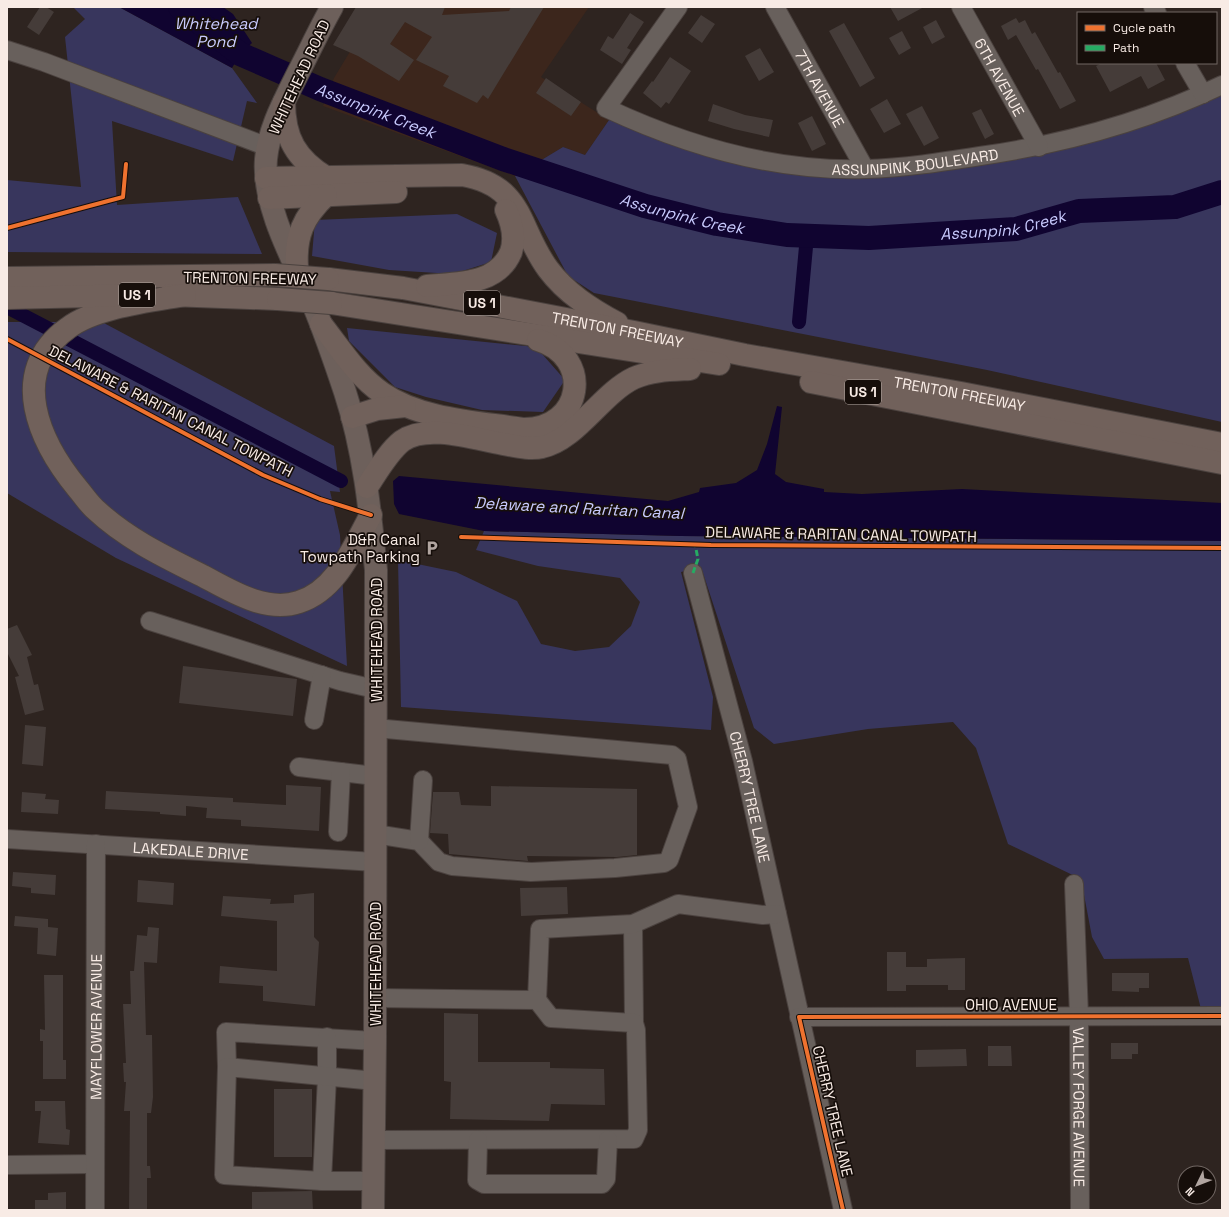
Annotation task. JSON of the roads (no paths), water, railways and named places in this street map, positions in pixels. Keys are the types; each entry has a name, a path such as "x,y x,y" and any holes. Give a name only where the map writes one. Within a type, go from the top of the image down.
{"highway":[{"path":"285,100 284,116 287,133 294,148 326,186"},
{"path":"268,188 326,186 462,175 477,178 492,184 504,193 515,205 537,251 547,268 560,285 598,313 634,332"},
{"path":"297,267 296,249 299,233 308,214 326,186"},
{"path":"326,186 472,190 486,194 496,200 505,209 511,221 514,234 513,246 508,259 500,269 489,276 476,281 403,288"},
{"name":"TRENTON FREEWAY","path":"7,278 89,296 275,275 328,279 403,288 634,332 744,355 960,393 1222,444"},
{"name":"TRENTON FREEWAY","path":"7,298 185,295 331,303 735,367 1222,462"},
{"path":"89,296 69,327 54,340 42,356 33,385 37,416 47,445 64,472 96,510 146,547 231,590 267,605 281,605 298,602 312,596 325,587 347,558 370,488 402,442 417,434 437,433 524,447 540,448 548,446 566,435 618,388 632,379 649,372 735,367"},
{"path":"321,324 360,373 382,393 405,406 432,414 524,429 537,429 544,427 561,417 568,408 573,396 575,384 573,370 567,359 558,349 548,343 502,330"},
{"path":"352,418 376,409 405,406"}],"main road":[{"name":"WHITEHEAD ROAD","path":"328,11 276,117 268,146 268,188 273,210 321,324 352,418 370,488 376,570 375,1081 373,1210"}],"street":[{"name":"ASSUNPINK BOULEVARD","path":"678,7 606,108 655,130 713,150 788,164 865,169 912,166 1039,147 1126,124 1222,85"},
{"name":"7TH AVENUE","path":"775,7 865,169"},
{"name":"6TH AVENUE","path":"961,7 1039,147"},
{"path":"7,50 44,62 268,146"},
{"path":"1186,64 1202,94"},
{"name":"CHERRY TREE LANE","path":"693,573 743,761 843,1210"},
{"path":"150,621 322,675 375,689"},
{"path":"314,720 322,675"},
{"path":"375,728 672,755 677,759 688,807 671,858 664,863 615,868 531,872 452,866 439,862 419,841 375,834"},
{"path":"299,767 375,776"},
{"path":"338,832 341,772"},
{"path":"419,841 423,780"},
{"name":"LAKEDALE DRIVE","path":"7,839 375,862"},
{"name":"MAYFLOWER AVENUE","path":"95,1210 96,844"},
{"name":"VALLEY FORGE AVENUE","path":"1074,884 1079,1016 1080,1210"},
{"path":"634,1023 551,1018 537,1000 540,929 633,924 678,904 763,915 777,914"},
{"path":"374,1140 634,1139 638,1130 636,1030 634,1023 633,924"},
{"path":"375,998 537,1000"},
{"name":"OHIO AVENUE","path":"800,1016 1222,1016"},
{"path":"373,1181 322,1181 224,1175 227,1066 226,1032 375,1041"},
{"path":"322,1181 327,1077 327,1037"},
{"path":"227,1066 375,1081"},
{"path":"478,1140 478,1180 484,1184 602,1184 606,1179 608,1140"},
{"path":"7,1165 94,1164"}],"water":[{"name":"Whitehead Pond","path":"119,7 223,7 233,14 252,43 240,54 232,68"},
{"path":"777,406 782,407 775,474 786,482 824,489 824,492 862,494 962,489 1222,503 1222,541 680,536 484,531 399,514 394,504 393,481 399,476 668,501 699,492 700,488 736,483 757,470 767,444"}],"waterway":[{"name":"Assunpink Creek","path":"180,7 240,54 320,89 503,159 645,206 717,224 787,235 869,238 1016,229 1079,211 1175,207 1222,192"},
{"path":"799,322 807,236"},
{"name":"Delaware and Raritan Canal","path":"7,307 341,481"}],"place":[{"name":"D&R Canal Towpath Parking","path":"432,548"}]}
